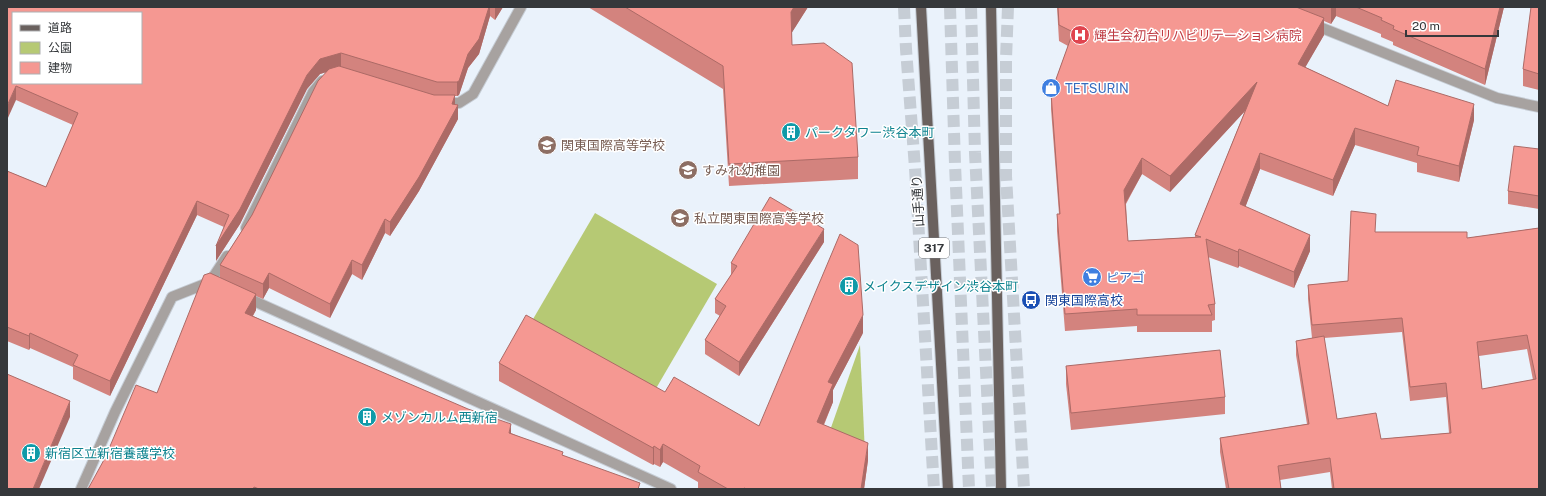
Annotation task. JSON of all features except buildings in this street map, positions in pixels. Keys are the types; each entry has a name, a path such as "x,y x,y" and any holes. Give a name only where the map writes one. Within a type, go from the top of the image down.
{"main road":[{"name":"山手通り","path":"922,7 948,489"},
{"path":"991,7 1001,489"}],"street":[{"path":"429,101 436,103 459,103 473,94 521,7"},
{"path":"1300,19 1497,98 1539,107"},
{"path":"242,233 313,92 325,78 332,76"},
{"path":"81,489 115,412 172,297 214,283 234,245"},
{"path":"239,294 671,489"}],"green space":[{"path":"595,213 717,284 651,397 529,326"},
{"path":"860,345 865,454 827,439"}],"tunnel":[{"path":"904,7 934,489"},
{"path":"950,7 969,489"},
{"path":"971,7 975,153 992,489"},
{"path":"1008,7 1006,59 1006,176 1024,489"}],"place":[{"name":"輝生会初台リハビリテーション病院","path":"1080,35"},
{"name":"TETSURIN","path":"1051,88"},
{"name":"パークタワー渋谷本町","path":"791,132"},
{"name":"関東国際高等学校","path":"547,145"},
{"name":"すみれ幼稚園","path":"688,170"},
{"name":"私立関東国際高等学校","path":"680,218"},
{"name":"ピアゴ","path":"1092,277"},
{"name":"メイクスデザイン渋谷本町","path":"849,286"},
{"name":"関東国際高校","path":"1031,300"},
{"name":"メゾンカルム西新宿","path":"367,417"},
{"name":"新宿区立新宿養護学校","path":"31,453"}]}
